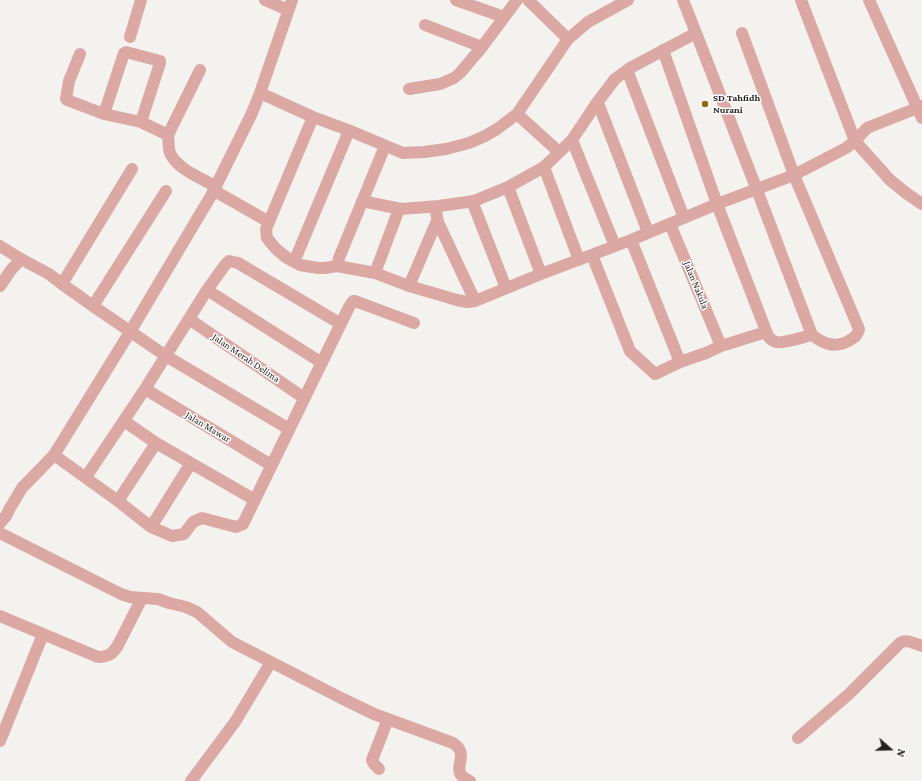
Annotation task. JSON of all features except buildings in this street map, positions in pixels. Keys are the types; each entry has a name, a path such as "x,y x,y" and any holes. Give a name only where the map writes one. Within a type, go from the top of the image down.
{"street":[{"path":"130,37 141,0"},
{"path":"0,523 6,516 22,488 54,455 200,216 252,112 290,5 265,0"},
{"path":"456,0 504,17"},
{"path":"409,89 440,84 454,78 482,47 518,0"},
{"path":"528,0 568,39"},
{"path":"260,93 313,117 403,153 446,149 469,143 485,136 517,114 568,39 588,22 628,0"},
{"path":"683,0 812,335 825,343 832,345 843,344 855,337 858,334 859,329 794,175 742,33"},
{"path":"801,0 855,141 890,180 922,204"},
{"path":"313,117 266,229 267,238 276,249 282,255 294,262 306,266 325,268 337,266 375,273 409,286 457,300 467,302 475,301 540,274 631,240 717,204 794,175 846,148 867,128 920,111 869,0"},
{"path":"425,25 482,47"},
{"path":"362,201 408,209 435,207 472,201 508,187 544,167 572,140 616,80 627,70 696,33"},
{"path":"663,50 717,204 768,336 771,340 780,342 812,335"},
{"path":"104,114 126,52 159,60 160,62 141,122"},
{"path":"80,54 69,81 66,99 104,114 141,122 168,135"},
{"path":"200,70 168,135 170,152 180,166 213,190 269,222"},
{"path":"627,70 684,218"},
{"path":"598,103 648,232"},
{"path":"517,114 559,152"},
{"path":"294,262 348,130"},
{"path":"572,140 615,246"},
{"path":"337,266 385,146"},
{"path":"544,167 579,260"},
{"path":"62,284 132,169"},
{"path":"508,187 540,274"},
{"path":"93,306 166,192"},
{"path":"472,201 506,288"},
{"path":"435,207 438,222 475,301"},
{"path":"375,273 399,208"},
{"path":"409,286 436,223 438,222"},
{"name":"Jalan Nakula","path":"670,224 721,346"},
{"path":"631,240 680,362"},
{"path":"0,246 49,274 166,356 289,429"},
{"path":"592,255 630,352 655,374 680,362 721,346 766,332"},
{"path":"0,286 21,258"},
{"path":"86,477 145,389 207,290 229,261 235,262 341,324"},
{"path":"207,290 322,363"},
{"path":"54,455 86,477 151,527 172,536 184,534 193,522 202,518 236,527 243,524 353,301 414,323"},
{"name":"Jalan Merah Delima","path":"189,319 304,398"},
{"name":"Jalan Mawar","path":"145,389 271,465"},
{"path":"124,421 156,443 255,500"},
{"path":"118,501 156,443"},
{"path":"151,527 191,463"},
{"path":"0,532 121,594 130,597 158,600 186,607 197,612 232,642 357,706 457,746 461,754 460,775 470,781"},
{"path":"0,616 98,657 104,657 115,651 142,598"},
{"path":"0,741 43,634"},
{"path":"798,738 849,694 904,641 922,646"},
{"path":"191,781 235,722 271,662"},
{"path":"379,769 372,760 388,719"}],"place":[{"name":"SD Tahfidh Nurani","path":"705,104"}]}
